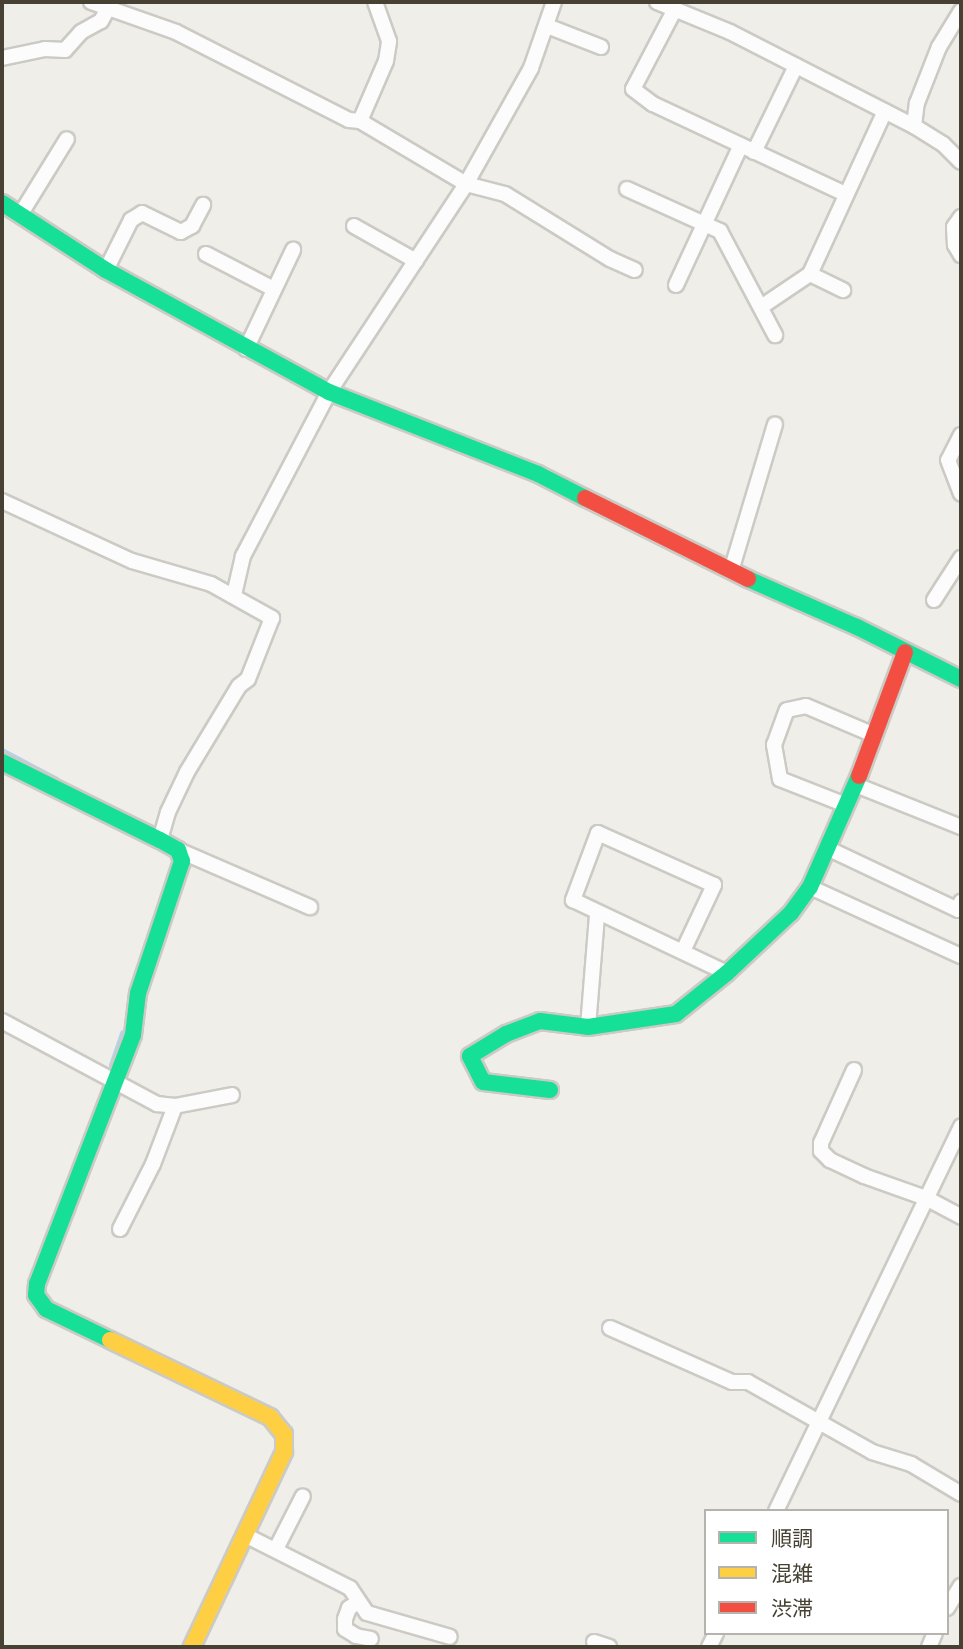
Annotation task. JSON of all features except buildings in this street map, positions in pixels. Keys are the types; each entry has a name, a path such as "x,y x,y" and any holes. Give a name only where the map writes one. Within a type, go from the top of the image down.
{"street":[{"path":"91,2 107,10 176,32 349,120 360,121 466,184 505,194 610,258 635,270"},
{"path":"360,121 379,80 389,41 374,2"},
{"path":"234,595 243,556 329,392 466,184 531,68 554,2"},
{"path":"657,2 730,32 914,126 943,144 961,162"},
{"path":"675,9 633,89 653,104 845,194"},
{"path":"2,58 45,49 65,50 81,32 102,21 107,10"},
{"path":"914,126 917,103 939,47 961,11"},
{"path":"547,26 601,47"},
{"path":"676,285 705,223 796,66"},
{"path":"761,307 810,274 884,111"},
{"path":"20,215 67,139"},
{"path":"627,189 720,231 775,334"},
{"path":"2,203 106,270 246,349 329,392 538,474 731,571 858,627 961,679"},
{"path":"106,270 131,220 142,213 181,232 192,226 203,205"},
{"path":"961,216 954,227 956,245 961,255"},
{"path":"355,226 415,261"},
{"path":"246,349 262,321 272,288 293,250"},
{"path":"206,254 272,288"},
{"path":"810,274 844,290"},
{"path":"731,571 775,424"},
{"path":"961,435 947,460 961,495"},
{"path":"2,501 132,561 211,584 272,618 248,678 239,685 187,772 168,812 160,840"},
{"path":"934,600 961,558"},
{"path":"550,1090 483,1082 470,1061 470,1056 506,1034 540,1021 588,1027 676,1014 791,913 810,887 856,785 905,653"},
{"path":"846,806 780,779 774,746 787,710 806,706 874,735"},
{"path":"2,762 178,850 310,908"},
{"path":"856,785 961,827"},
{"path":"683,951 714,885 598,833 573,900 597,914 727,972"},
{"path":"827,848 958,909 961,902"},
{"path":"178,850 182,861 138,993 133,1035 37,1284 36,1295 46,1309 270,1417 284,1434 284,1452 192,1647"},
{"path":"810,887 961,956"},
{"path":"588,1027 597,914"},
{"path":"2,1021 157,1104 175,1106 232,1095"},
{"path":"854,1070 821,1143 821,1151 830,1160 863,1176 926,1198 961,1217"},
{"path":"120,1229 153,1164 175,1106"},
{"path":"777,1509 961,1126"},
{"path":"610,1328 732,1382 748,1382 872,1452 911,1464 961,1494"},
{"path":"276,1549 303,1496"},
{"path":"245,1535 349,1588 367,1613 450,1637"},
{"path":"949,1605 961,1586"},
{"path":"358,1602 349,1608 345,1629 356,1636 371,1639"},
{"path":"594,1642 609,1647"}],"waterway":[{"path":"2,750 57,779"},
{"path":"111,1065 122,1033"}],"traffic: fast":[{"path":"2,203 106,270 329,392 538,474 585,498"},
{"path":"748,579 857,627 961,679"},
{"path":"2,762 160,840 178,850 182,861 138,993 133,1035 37,1284 36,1295 46,1309 110,1340"},
{"path":"550,1090 483,1082 470,1056 506,1034 540,1021 588,1027 676,1014 727,973 791,913 810,887 859,776"}],"traffic: slow":[{"path":"110,1340 270,1417 284,1434 284,1452 192,1647"}],"traffic: jam":[{"path":"585,498 748,579"},
{"path":"859,776 905,652"}]}
